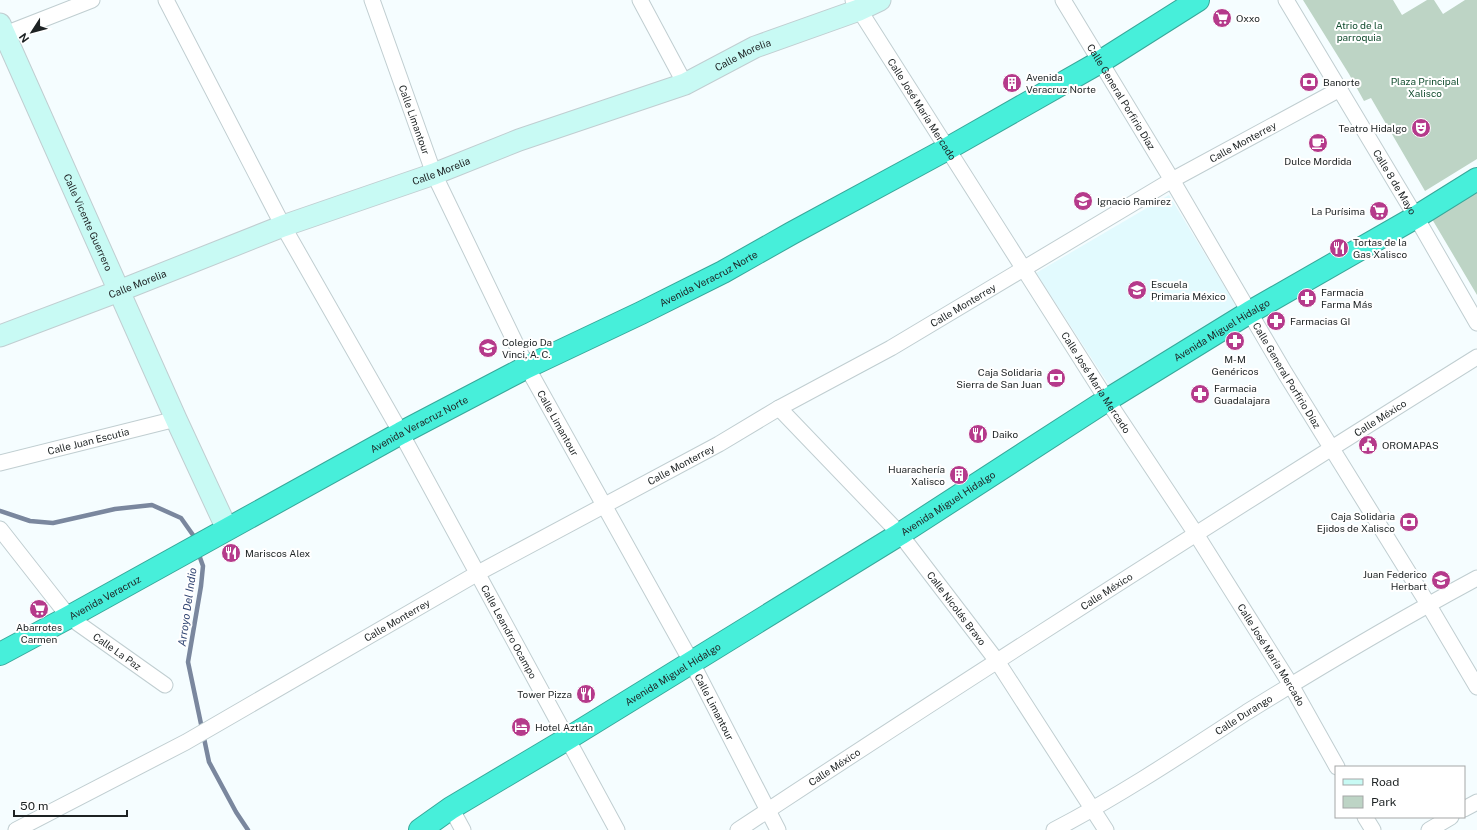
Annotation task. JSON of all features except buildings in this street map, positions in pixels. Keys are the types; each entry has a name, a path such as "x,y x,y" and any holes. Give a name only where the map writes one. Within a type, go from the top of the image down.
{"highway":[{"name":"Avenida Veracruz Norte","path":"218,534 401,433 527,367 648,310 723,272 947,149 1100,62 1198,0"},
{"name":"Avenida Miguel Hidalgo","path":"420,830 451,808 692,663 900,534 1107,400 1250,312 1416,217 1477,179"},
{"name":"Avenida Veracruz","path":"0,654 70,617 218,534"}],"street":[{"path":"2,31 92,0"},
{"name":"Calle Leandro Ocampo","path":"166,0 283,226 401,433 617,830"},
{"name":"Calle Limantour","path":"372,0 434,174 527,367 603,506 692,663 778,830"},
{"path":"640,0 685,84"},
{"name":"Calle Morelia","path":"0,336 119,292 283,226 434,174 519,140 685,84 754,47 856,5 880,0"},
{"name":"Calle General Porfirio Díaz","path":"1063,0 1172,180 1285,373 1428,604 1477,687"},
{"name":"Calle 8 de Mayo","path":"1286,0 1416,217 1477,323"},
{"name":"Calle José María Mercado","path":"856,5 1107,400 1196,534 1291,685 1336,766"},
{"name":"Calle Vicente Guerrero","path":"2,31 176,419 218,534"},
{"name":"Calle Monterrey","path":"16,830 186,742 478,573 719,444 779,408 890,348 1172,180 1340,89"},
{"name":"Calle México","path":"738,830 997,661 1477,357"},
{"name":"Calle Nicolás Bravo","path":"779,408 900,534 997,661 1106,830"},
{"name":"Calle Juan Escutia","path":"0,463 176,419"},
{"name":"Calle La Paz","path":"0,529 70,617 165,685"},
{"name":"Calle Durango","path":"1054,830 1093,809 1291,685 1428,604 1477,578"},
{"path":"1465,808 1477,802"},
{"path":"451,808 463,830"},
{"path":"1366,818 1373,830"},
{"path":"1429,830 1449,818"}],"shaded area":[{"name":"Escuela Primaria México","path":"1169,195 1237,307 1109,385 1036,273"}],"green space":[{"name":"Plaza Principal Xalisco","path":"1303,0 1393,0 1402,15 1427,0 1434,0 1443,14 1465,0 1477,0 1477,159 1425,191 1371,98 1364,101"},
{"path":"1477,191 1477,295 1432,219"}],"waterway":[{"name":"Arroyo Del Indio","path":"0,511 30,521 53,523 115,509 152,505 181,518 193,535 195,542"},
{"name":"Arroyo Del Indio","path":"198,552 203,566 188,662 209,762 236,812 248,830"}],"place":[{"name":"Oxxo","path":"1222,18"},
{"name":"Banorte","path":"1309,82"},
{"name":"Avenida Veracruz Norte","path":"1012,83"},
{"name":"Teatro Hidalgo","path":"1421,128"},
{"name":"Dulce Mordida","path":"1318,143"},
{"name":"Ignacio Ramirez","path":"1083,201"},
{"name":"La Purísima","path":"1379,211"},
{"name":"Tortas de la Gas Xalisco","path":"1339,248"},
{"name":"Escuela Primaria México","path":"1137,290"},
{"name":"Farmacia Farma Más","path":"1307,298"},
{"name":"Farmacias GI","path":"1276,321"},
{"name":"M-M Genéricos","path":"1235,341"},
{"name":"Colegio Da Vinci, A. C.","path":"488,348"},
{"name":"Caja Solidaria Sierra de San Juan","path":"1056,378"},
{"name":"Farmacia Guadalajara","path":"1200,394"},
{"name":"Daiko","path":"978,434"},
{"name":"OROMAPAS","path":"1368,445"},
{"name":"Huarachería Xalisco","path":"959,475"},
{"name":"Caja Solidaria Ejidos de Xalisco","path":"1409,522"},
{"name":"Mariscos Alex","path":"231,553"},
{"name":"Juan Federico Herbart","path":"1441,580"},
{"name":"Abarrotes Carmen","path":"39,609"},
{"name":"Tower Pizza","path":"586,694"},
{"name":"Hotel Aztlán","path":"521,727"}],"park label":[{"name":"Atrio de la parroquia","path":"1359,30"}]}
